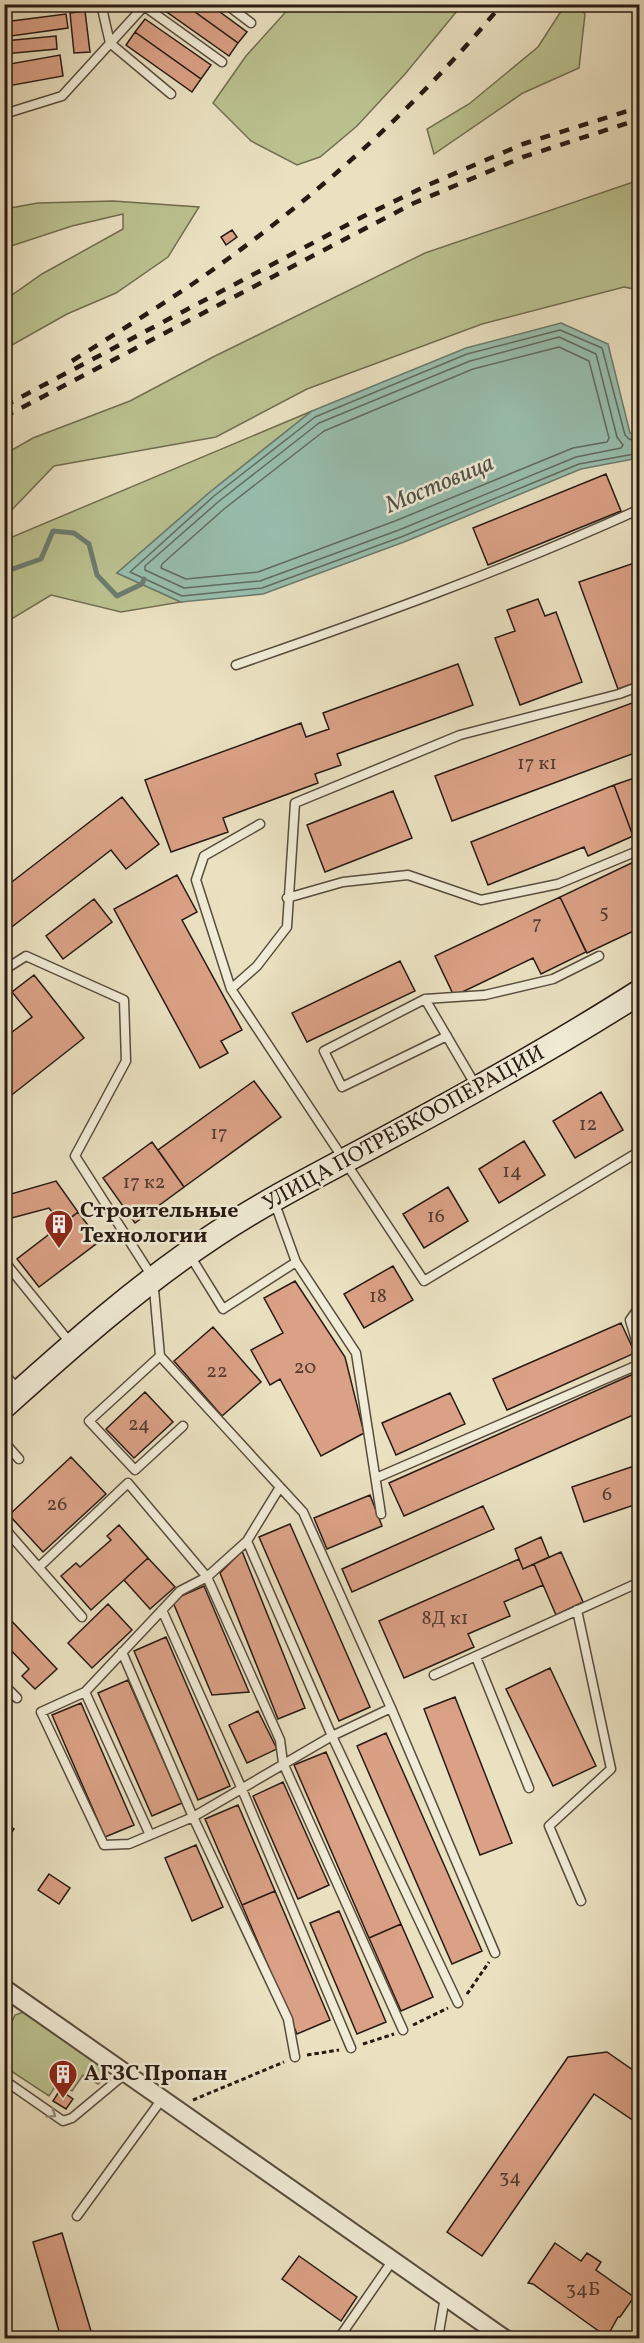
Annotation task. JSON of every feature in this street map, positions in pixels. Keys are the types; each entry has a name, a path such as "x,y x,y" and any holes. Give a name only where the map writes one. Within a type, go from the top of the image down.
{"main road":[{"name":"УЛИЦА ПОТРЕБКООПЕРАЦИИ","path":"12,1399 153,1278 216,1234 559,1043 639,992"}],"street":[{"path":"7,1989 504,2338"}],"lane":[{"path":"101,4 110,43 171,94"},
{"path":"226,4 251,23"},
{"path":"4,114 62,96 145,5 222,63"},
{"path":"236,665 350,626 584,535 639,509"},
{"path":"231,989 257,966 287,927 287,898 295,803 460,735 619,694 639,686"},
{"path":"261,824 204,856 196,880 231,989 343,1162 424,1281 639,1150"},
{"path":"287,898 343,882 408,875 481,900 558,884 639,850"},
{"path":"4,970 26,956 124,1000 126,1061 75,1156 153,1278 160,1356 303,1512 391,1708 495,1953"},
{"path":"447,1036 342,1088 324,1052 425,999 485,995 554,979 598,956"},
{"path":"425,999 478,1089"},
{"path":"274,1201 296,1262 356,1353 381,1514"},
{"path":"189,1254 223,1309 296,1262"},
{"path":"4,1261 72,1346"},
{"path":"639,1306 630,1320 639,1354"},
{"path":"160,1356 89,1421 135,1470 183,1426"},
{"path":"376,1478 639,1364"},
{"path":"4,1374 12,1399"},
{"path":"4,1442 19,1458"},
{"path":"39,1567 128,1483 207,1577 280,1740 283,1763 403,2030"},
{"path":"280,1487 247,1541 207,1577 180,1591 85,1692 41,1712 104,1845 129,1844 193,1816 332,1736 391,1708"},
{"path":"4,1528 82,1617"},
{"path":"247,1541 332,1736 458,2003"},
{"path":"434,1675 639,1582"},
{"path":"162,1610 241,1787 351,2048"},
{"path":"577,1610 611,1769 549,1826 581,1901"},
{"path":"122,1652 193,1816 288,2019 294,2057"},
{"path":"476,1657 529,1788"},
{"path":"4,1685 17,1698"},
{"path":"85,1692 150,1835"},
{"path":"4,2039 7,1989"},
{"path":"4,2080 63,2121 72,2118 126,2073"},
{"path":"77,2216 162,2098"},
{"path":"339,2338 393,2260"},
{"path":"438,2338 445,2297"},
{"path":"634,2338 639,2330"}],"shaded area":[{"path":"292,5 462,5 405,74 357,126 320,157 297,165 251,141 213,103 246,56"},
{"path":"565,5 579,5 585,14 579,68 523,93 434,154 427,129 469,104 538,47"},
{"path":"639,180 639,290 624,287 482,324 307,389 216,437 54,466 5,517 5,454 33,438 130,401 213,357 425,253"},
{"path":"113,201 199,207 168,257 116,293 67,314 5,349 5,300 42,274 123,229 123,214 72,226 5,248 5,209 38,203"},
{"path":"312,411 210,492 117,573 181,602 121,612 51,595 5,623 5,540"},
{"path":"26,2011 102,2066 105,2078 98,2084 83,2075 72,2091 58,2082 49,2096 11,2071 7,2065 10,2026 15,2015"}],"water":[{"path":"561,323 608,344 630,433 639,436 639,458 581,469 404,542 263,594 181,602 117,573 210,492 312,411 466,348"}],"building":[{"path":"4,4 75,4 4,10"},
{"path":"169,4 184,4 238,43 229,56 164,10"},
{"path":"184,4 209,4 247,32 238,43"},
{"path":"85,11 90,52 74,53 70,13"},
{"path":"66,14 68,28 4,37 4,22"},
{"path":"145,19 211,65 201,79 135,32"},
{"path":"135,32 201,79 192,92 126,45"},
{"path":"56,36 57,49 4,54 4,41"},
{"path":"60,55 63,76 8,86 4,65"},
{"path":"232,230 237,237 226,245 221,237"},
{"path":"606,474 621,511 488,565 473,528"},
{"path":"640,561 640,681 618,689 579,582"},
{"path":"538,599 545,616 556,612 582,682 520,705 495,638 515,631 507,610"},
{"path":"458,664 473,705 337,754 341,765 315,774 318,783 223,818 228,832 171,852 145,780 301,723 306,737 329,729 323,713"},
{"path":"640,700 640,751 452,821 435,776"},
{"path":"640,776 640,834 633,836 614,785"},
{"path":"614,785 633,836 588,856 584,847 488,885 471,842"},
{"path":"393,791 412,838 325,872 307,825"},
{"path":"122,797 159,844 126,869 111,850 4,933 4,888"},
{"path":"640,859 640,928 587,953 560,897"},
{"path":"177,875 197,912 182,920 242,1030 221,1041 228,1053 200,1068 114,909"},
{"path":"560,897 586,952 541,974 533,958 454,996 435,956"},
{"path":"94,899 112,922 63,959 46,936"},
{"path":"400,961 415,991 307,1042 292,1013"},
{"path":"34,975 84,1038 4,1101 4,1038 32,1017 12,992"},
{"path":"254,1081 281,1117 184,1187 158,1150"},
{"path":"601,1092 623,1130 575,1158 553,1121"},
{"path":"524,1141 545,1175 499,1203 479,1169"},
{"path":"152,1142 184,1187 135,1223 103,1178"},
{"path":"56,1181 78,1212 62,1225 49,1208 4,1220 4,1196"},
{"path":"448,1187 468,1221 424,1248 403,1214"},
{"name":"Строительные Технологии","path":"78,1212 100,1241 39,1287 17,1259"},
{"path":"393,1266 413,1300 364,1328 344,1294"},
{"path":"295,1281 345,1357 364,1433 321,1456 280,1379 270,1385 251,1350 283,1333 264,1298"},
{"path":"621,1323 635,1353 507,1410 493,1379"},
{"path":"213,1327 261,1382 222,1416 174,1361"},
{"path":"638,1372 640,1412 404,1516 389,1483"},
{"path":"145,1392 173,1422 134,1458 106,1429"},
{"path":"450,1393 465,1424 396,1455 382,1423"},
{"path":"71,1457 106,1494 43,1552 9,1515"},
{"path":"640,1464 640,1503 584,1522 572,1487"},
{"path":"370,1495 382,1526 327,1549 314,1518"},
{"path":"483,1506 494,1529 352,1592 342,1569"},
{"path":"290,1524 370,1707 339,1721 259,1537"},
{"path":"119,1525 148,1558 91,1610 61,1576 76,1563 80,1567 111,1540 107,1536"},
{"path":"541,1537 549,1557 523,1569 515,1549"},
{"path":"242,1551 305,1708 278,1719 220,1573"},
{"path":"561,1552 583,1602 556,1615 534,1564"},
{"path":"148,1558 175,1587 150,1609 124,1580"},
{"path":"519,1559 523,1569 534,1564 543,1585 504,1602 510,1616 468,1634 474,1647 404,1678 379,1621"},
{"path":"204,1586 249,1692 212,1695 172,1600"},
{"path":"108,1604 132,1630 92,1668 68,1643"},
{"path":"4,1613 57,1669 35,1689 22,1676 29,1669 4,1643"},
{"path":"166,1637 230,1786 198,1800 134,1651"},
{"path":"550,1668 596,1766 553,1786 506,1689"},
{"path":"128,1680 182,1803 152,1816 98,1693"},
{"path":"455,1697 512,1843 480,1855 424,1709"},
{"path":"81,1703 134,1825 105,1837 52,1715"},
{"path":"258,1711 277,1749 247,1763 229,1725"},
{"path":"386,1733 482,1951 452,1964 357,1746"},
{"path":"326,1752 401,1924 369,1938 294,1765"},
{"path":"283,1782 329,1885 298,1899 253,1796"},
{"path":"238,1805 275,1891 242,1905 205,1819"},
{"path":"4,1822 14,1829 4,1843"},
{"path":"196,1845 223,1907 192,1921 165,1858"},
{"path":"49,1874 70,1888 59,1904 38,1890"},
{"path":"275,1891 330,2020 297,2034 242,1905"},
{"path":"339,1911 386,2022 357,2034 310,1923"},
{"path":"401,1924 433,1997 401,2011 369,1938"},
{"path":"607,2052 640,2075 640,2125 594,2094 482,2256 447,2232 568,2057"},
{"name":"АГЗС Пропан","path":"60,2090 73,2099 66,2109 53,2101"},
{"path":"62,2233 93,2338 61,2338 33,2242"},
{"path":"555,2243 581,2261 587,2253 601,2262 596,2270 634,2297 618,2317 607,2337 533,2284 528,2283"},
{"path":"299,2256 357,2297 341,2321 282,2279"}],"waterway":[{"name":"Мостовица","path":"4,572 41,559 53,531 74,533 89,544 97,575 117,596 142,584 144,579"}],"railway":[{"path":"72,361 234,255 316,190 395,120 468,44 502,4"},
{"path":"4,406 364,216 428,185 523,144 640,107"},
{"path":"4,417 414,203 523,157 640,119"}],"place":[{"name":"Строительные Технологии","path":"59,1250"},
{"name":"АГЗС Пропан","path":"63,2100"}]}
